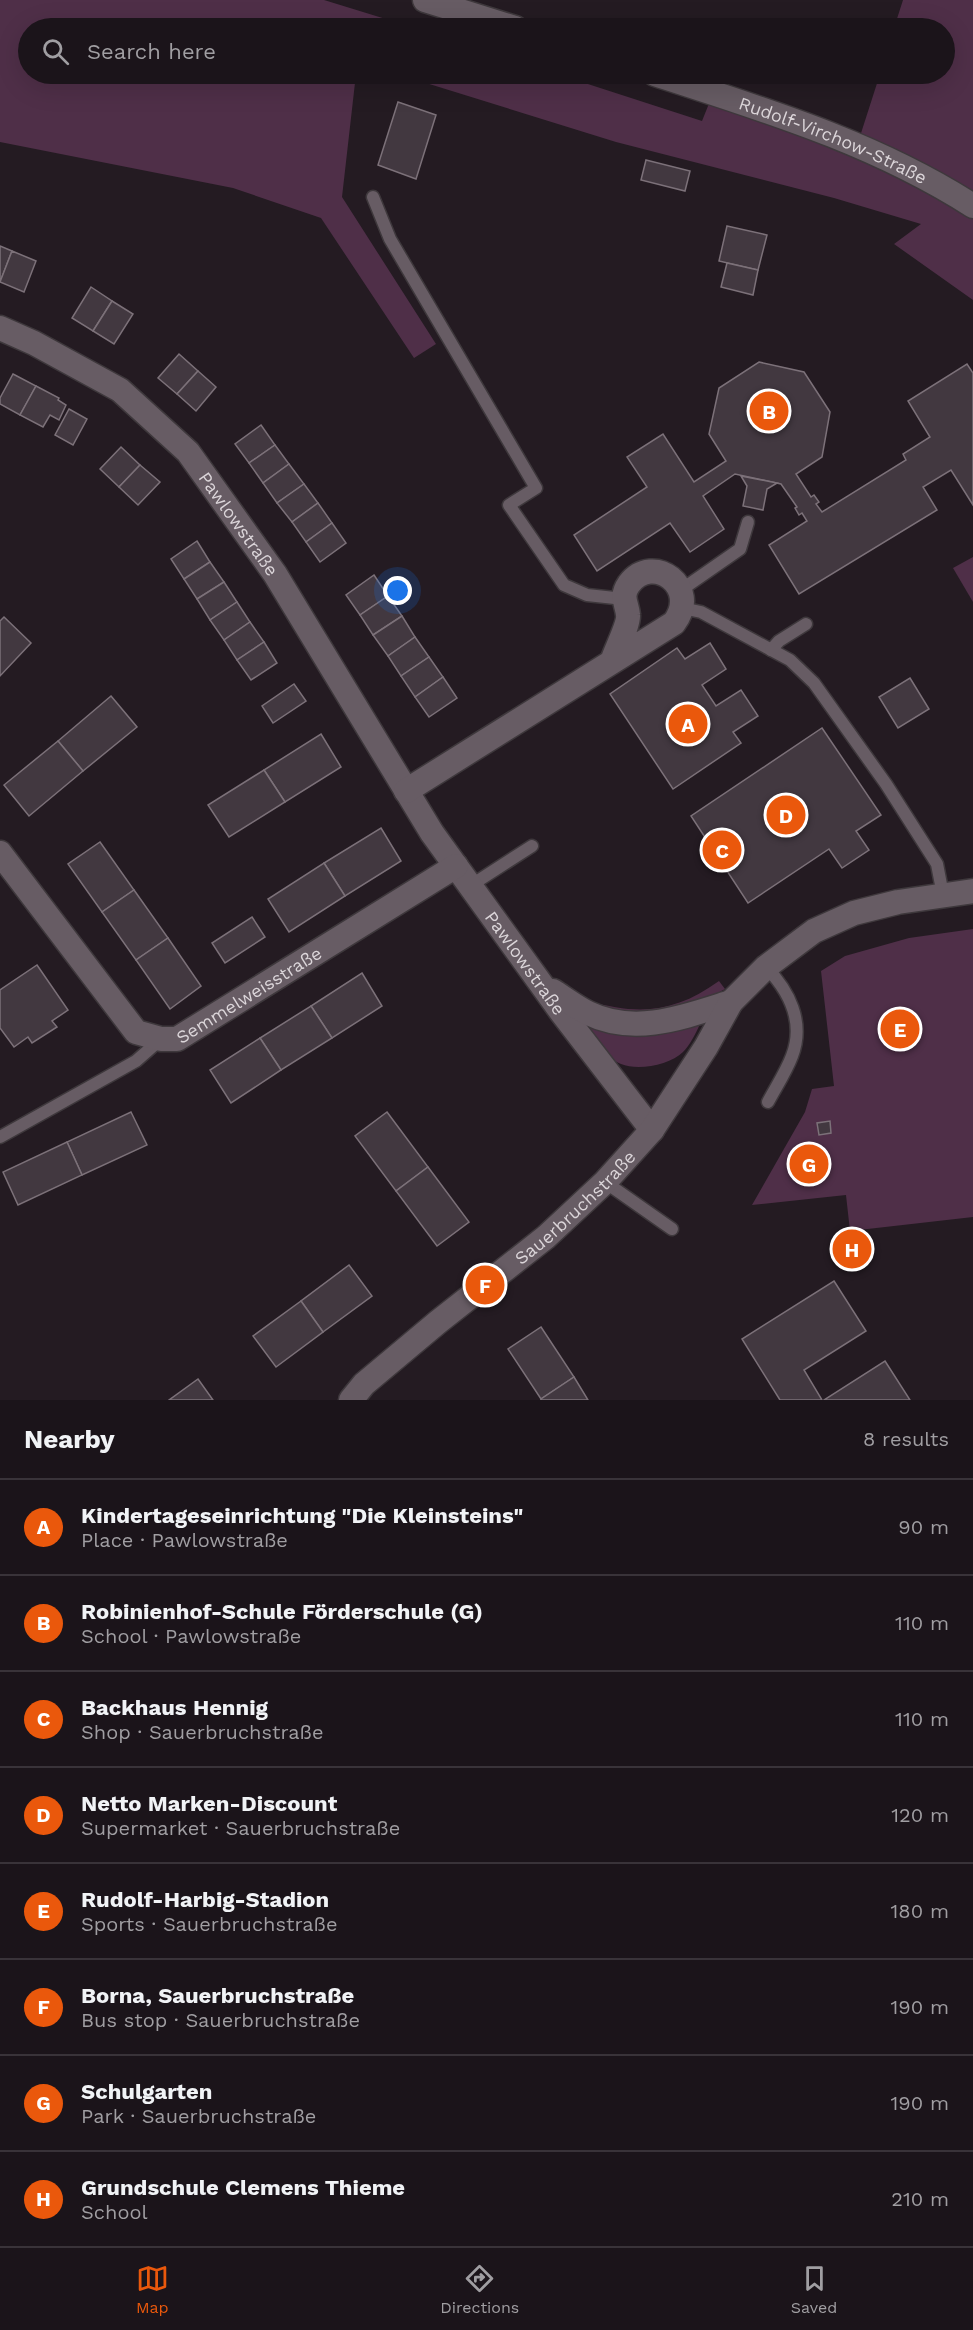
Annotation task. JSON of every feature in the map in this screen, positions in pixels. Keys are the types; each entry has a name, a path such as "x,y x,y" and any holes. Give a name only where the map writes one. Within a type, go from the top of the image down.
{"street":[{"path":"425,0 483,18"},
{"name":"Rudolf-Virchow-Straße","path":"686,84 784,115 848,141 910,168 973,206"},
{"name":"Pawlowstraße","path":"0,328 34,343 120,390 188,452 276,574 406,791 456,866 652,1130"},
{"path":"406,791 613,659 674,623 681,599 670,576 662,573 645,573 630,583 624,599 628,616 613,659"},
{"name":"Semmelweisstraße","path":"0,853 136,1032 161,1039 177,1039 456,866"},
{"name":"Sauerbruchstraße","path":"351,1400 364,1384 438,1322 546,1237 604,1182 652,1130 706,1047 731,1002 766,967 814,931 854,913 898,902 973,891"},
{"name":"Sauerbruchstraße","path":"543,985 589,1013 625,1024 666,1023 731,1002"}],"lane":[{"path":"373,197 390,239 536,488 509,505 564,585 587,595 624,599"},
{"path":"748,522 740,549 681,599 790,660 814,683 886,784 937,864 944,895"},
{"path":"771,650 779,641 806,624"},
{"path":"471,886 532,846"},
{"path":"766,967 782,984 792,1006 797,1032 792,1055 768,1102"},
{"path":"0,1137 136,1061 161,1039"},
{"path":"604,1182 672,1229"}],"shaded area":[{"path":"0,0 324,0 382,18 18,18 18,84 355,84 342,197 436,344 414,358 321,218 233,188 0,142"},
{"path":"903,0 973,0 973,300 894,244 921,224 834,198 616,142 429,84 588,84 702,121 710,101 854,155 877,84 955,84 955,18 897,18"},
{"path":"973,557 973,602 953,568"},
{"path":"973,929 973,1217 850,1231 846,1195 752,1205 805,1112 812,1089 834,1086 821,971 845,956 909,938"},
{"path":"719,981 725,989 701,1002 624,1016 589,1001 625,1009 657,1008 688,999"},
{"path":"587,1022 700,1024 688,1046 677,1057 654,1066 636,1067 621,1064 611,1058 585,1028"}],"building":[{"path":"398,102 436,115 416,179 378,165"},
{"path":"646,160 690,171 685,191 641,180"},
{"path":"727,226 767,235 758,270 719,261"},
{"path":"0,246 12,251 0,282"},
{"path":"12,251 36,261 24,292 0,282"},
{"path":"727,263 758,270 753,295 721,287"},
{"path":"91,287 112,301 93,331 72,318"},
{"path":"112,301 133,314 114,344 93,331"},
{"path":"179,354 198,371 177,394 158,378"},
{"path":"759,362 804,372 830,412 822,457 796,474 811,497 814,495 819,502 816,504 822,512 906,460 903,454 930,437 908,401 967,364 973,373 973,505 951,470 923,487 937,510 799,594 769,545 807,521 802,513 799,515 795,508 797,507 781,484 735,474 703,496 724,529 690,552 670,523 597,571 574,535 647,487 627,457 663,434 694,482 726,461 709,434 719,388"},
{"path":"198,371 216,387 196,411 177,394"},
{"path":"13,374 36,386 20,415 0,404 0,398"},
{"path":"36,386 59,398 58,400 66,405 59,420 50,415 43,427 20,415"},
{"path":"69,409 87,419 73,445 55,435"},
{"path":"261,425 275,445 249,463 235,444"},
{"path":"275,445 289,464 263,483 249,463"},
{"path":"121,447 140,465 119,487 100,469"},
{"path":"289,464 304,484 277,503 263,483"},
{"path":"140,465 160,482 138,505 119,487"},
{"path":"741,476 777,483 767,489 763,510 743,506 747,486"},
{"path":"304,484 318,503 292,522 277,503"},
{"path":"318,503 332,523 306,542 292,522"},
{"path":"332,523 346,543 320,562 306,542"},
{"path":"197,541 210,562 184,579 171,559"},
{"path":"210,562 224,582 197,599 184,579"},
{"path":"374,575 388,596 360,615 346,595"},
{"path":"224,582 237,602 210,620 197,599"},
{"path":"388,596 402,616 373,635 360,615"},
{"path":"237,602 250,622 224,640 210,620"},
{"path":"402,616 415,637 388,656 373,635"},
{"path":"4,617 31,643 0,676 0,621"},
{"path":"250,622 264,642 237,660 224,640"},
{"path":"415,637 429,657 401,676 388,656"},
{"path":"264,642 277,663 251,680 237,660"},
{"path":"710,643 726,669 702,685 716,706 741,690 758,716 733,732 741,743 673,789 610,694 677,648 685,659"},
{"path":"429,657 443,677 415,697 401,676"},
{"path":"443,677 457,698 429,717 415,697"},
{"path":"910,678 929,709 898,728 879,697"},
{"path":"294,684 306,701 273,723 262,706"},
{"path":"111,696 137,727 83,771 58,741"},
{"path":"822,728 881,815 856,831 869,850 842,868 829,849 748,903 691,816"},
{"path":"321,734 341,767 285,802 264,770"},
{"path":"58,741 83,771 29,816 4,785"},
{"path":"264,770 285,802 229,837 208,805"},
{"path":"381,828 401,861 345,896 324,863"},
{"path":"100,842 134,890 102,912 68,864"},
{"path":"324,863 345,896 289,932 268,899"},
{"path":"134,890 168,938 136,960 102,912"},
{"path":"252,917 265,937 225,963 212,943"},
{"path":"168,938 201,986 170,1009 136,960"},
{"path":"37,965 68,1010 52,1021 57,1027 32,1043 28,1037 14,1047 0,1028 0,990"},
{"path":"362,973 382,1006 332,1038 311,1006"},
{"path":"311,1006 332,1038 281,1070 260,1038"},
{"path":"260,1038 281,1070 231,1103 210,1070"},
{"path":"131,1112 147,1145 82,1175 67,1142"},
{"path":"387,1112 428,1167 396,1191 355,1136"},
{"path":"830,1121 831,1133 819,1135 817,1123"},
{"path":"67,1142 82,1175 18,1205 3,1172"},
{"path":"428,1167 469,1222 437,1246 396,1191"},
{"path":"349,1265 372,1296 323,1332 301,1301"},
{"path":"834,1281 866,1331 804,1370 822,1400 780,1400 742,1339"},
{"path":"301,1301 323,1332 276,1367 253,1336"},
{"path":"541,1327 574,1377 541,1399 508,1349"},
{"path":"885,1361 910,1400 824,1400"},
{"path":"574,1377 588,1400 541,1400 541,1399"},
{"path":"198,1379 213,1400 169,1400"}],"place":[{"name":"Robinienhof-Schule Förderschule (G)","path":"769,411"},
{"name":"Kindertageseinrichtung \"Die Kleinsteins\"","path":"688,724"},
{"name":"Netto Marken-Discount","path":"786,815"},
{"name":"Backhaus Hennig","path":"722,850"},
{"name":"Rudolf-Harbig-Stadion","path":"900,1029"},
{"name":"Schulgarten","path":"809,1164"},
{"name":"Grundschule Clemens Thieme","path":"852,1249"},
{"name":"Borna, Sauerbruchstraße","path":"485,1285"}]}
